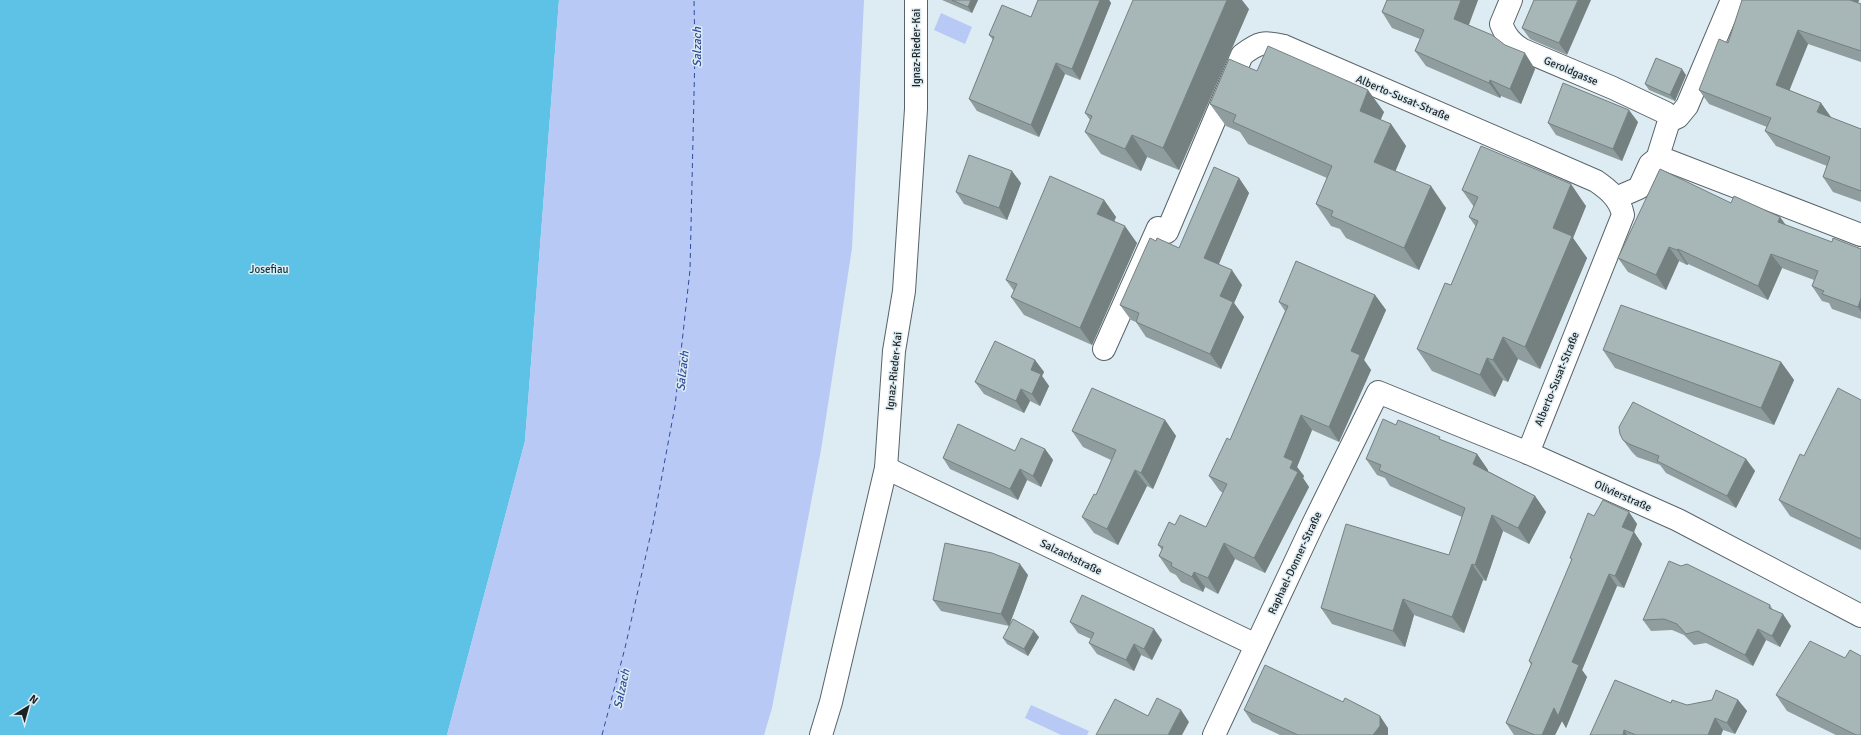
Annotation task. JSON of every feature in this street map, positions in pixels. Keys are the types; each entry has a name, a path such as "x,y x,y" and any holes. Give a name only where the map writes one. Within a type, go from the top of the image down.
{"street":[{"name":"Ignaz-Rieder-Kai","path":"821,735 886,468 894,351 904,291 916,109 916,0"},
{"name":"Geroldgasse","path":"1511,0 1501,24 1512,44 1666,113 1669,121"},
{"path":"1660,156 1659,153 1669,121 1678,117 1686,106 1732,0"},
{"name":"Alberto-Susat-Straße","path":"1104,349 1158,228 1168,232 1242,55 1254,45 1268,42 1284,46 1596,181 1616,198 1621,205 1623,215 1528,453"},
{"path":"1616,198 1639,188 1650,164 1660,156"},
{"path":"1660,156 1683,167 1861,235"},
{"name":"Olivierstraße","path":"1378,392 1528,453 1678,520 1861,616"},
{"name":"Raphael-Donner-Straße","path":"1214,735 1313,524 1378,392"},
{"name":"Salzachstraße","path":"886,468 1256,645"}],"green space":[{"name":"Josefiau","path":"0,0 559,0 525,441 447,735 0,735"}],"water":[{"name":"Salzach","path":"559,0 864,0 852,248 821,450 772,708 764,735 447,735 525,441"},
{"path":"941,13 972,27 965,44 934,30"},
{"path":"1031,705 1089,731 1087,735 1061,735 1025,718"}],"building":[{"path":"952,0 971,0 968,7"},
{"path":"1038,0 1100,0 1072,69 1056,63 1031,125 969,99 994,37 989,35 1002,5 1031,17"},
{"path":"1133,0 1227,0 1163,148 1132,135 1125,149 1085,132 1092,116 1085,113"},
{"path":"1387,0 1461,0 1454,19 1492,35 1505,45 1525,53 1510,89 1490,80 1489,83 1415,51 1424,30 1382,12"},
{"path":"1534,0 1578,0 1559,43 1522,28"},
{"path":"1742,0 1850,0 1861,4 1861,51 1798,30 1776,85 1821,103 1817,112 1861,129 1861,191 1823,177 1830,157 1765,131 1771,118 1699,90 1719,39 1728,43"},
{"path":"1268,46 1368,90 1360,111 1391,124 1374,162 1431,186 1404,248 1331,216 1333,211 1316,204 1332,166 1233,122 1236,115 1210,104 1229,59 1257,71"},
{"path":"1656,58 1682,69 1670,95 1645,84"},
{"path":"1563,83 1629,110 1613,149 1548,123"},
{"path":"1481,146 1571,184 1553,228 1572,236 1525,347 1503,337 1493,360 1487,358 1480,375 1417,349 1445,283 1451,285 1478,221 1469,217 1478,197 1462,190"},
{"path":"969,155 1012,171 999,208 956,192"},
{"path":"1214,167 1239,178 1204,258 1232,270 1220,296 1233,302 1210,354 1136,322 1139,313 1120,305 1150,238 1156,241 1157,238 1179,248"},
{"path":"1660,169 1731,203 1734,196 1780,217 1778,222 1832,242 1833,238 1861,249 1861,298 1858,307 1822,294 1824,291 1812,286 1818,271 1771,254 1758,286 1678,249 1669,247 1656,275 1618,258"},
{"path":"1050,176 1104,200 1097,214 1125,226 1080,328 1011,297 1017,284 1006,280"},
{"path":"1296,261 1375,295 1351,351 1360,355 1329,427 1301,415 1284,457 1293,461 1290,468 1298,472 1254,558 1224,543 1208,578 1194,572 1192,577 1171,566 1172,563 1159,556 1163,547 1158,545 1169,522 1175,525 1180,515 1206,527 1227,484 1209,476 1227,438 1230,440 1288,306 1279,302"},
{"path":"1621,305 1781,362 1761,408 1603,350"},
{"path":"995,341 1035,360 1031,370 1041,374 1032,394 1021,389 1016,401 975,382"},
{"path":"1092,388 1165,420 1141,473 1135,470 1107,529 1082,517 1094,494 1096,495 1116,450 1072,431"},
{"path":"1838,388 1861,400 1861,539 1779,500 1800,454 1804,456"},
{"path":"1633,402 1746,459 1727,496 1657,461 1659,456 1629,444 1623,440 1619,427"},
{"path":"1383,419 1396,425 1398,420 1440,437 1439,439 1477,454 1473,464 1535,496 1518,528 1492,515 1475,565 1472,564 1452,617 1403,599 1393,631 1321,608 1346,524 1449,555 1465,508 1379,470 1381,465 1366,459"},
{"path":"958,424 1015,451 1021,438 1045,449 1033,476 1020,469 1010,489 943,458"},
{"path":"1603,500 1629,512 1622,527 1634,532 1615,576 1609,574 1572,662 1579,665 1558,716 1554,708 1542,735 1535,735 1506,723 1532,663 1529,661 1572,559 1570,558 1588,513 1594,516"},
{"path":"945,543 992,553 1020,564 1001,614 933,600"},
{"path":"1669,561 1681,566 1687,564 1770,605 1769,608 1783,614 1772,636 1758,629 1745,655 1698,631 1686,634 1677,624 1664,619 1643,620"},
{"path":"1082,595 1154,629 1144,649 1134,644 1126,660 1089,643 1094,633 1070,622"},
{"path":"1013,619 1034,631 1024,649 1003,638"},
{"path":"1810,641 1845,658 1850,650 1861,656 1861,735 1856,735 1776,695"},
{"path":"1265,665 1343,702 1345,698 1380,716 1380,726 1373,735 1298,735 1244,710"},
{"path":"1615,680 1671,703 1672,700 1687,705 1712,700 1716,690 1738,700 1727,723 1715,718 1708,735 1636,735 1624,730 1623,735 1590,735"},
{"path":"1157,698 1181,710 1168,735 1096,735 1115,699 1148,716"}],"ferry route":[{"path":"602,735 625,648 653,524 675,406 690,270 695,51 694,0"}]}
